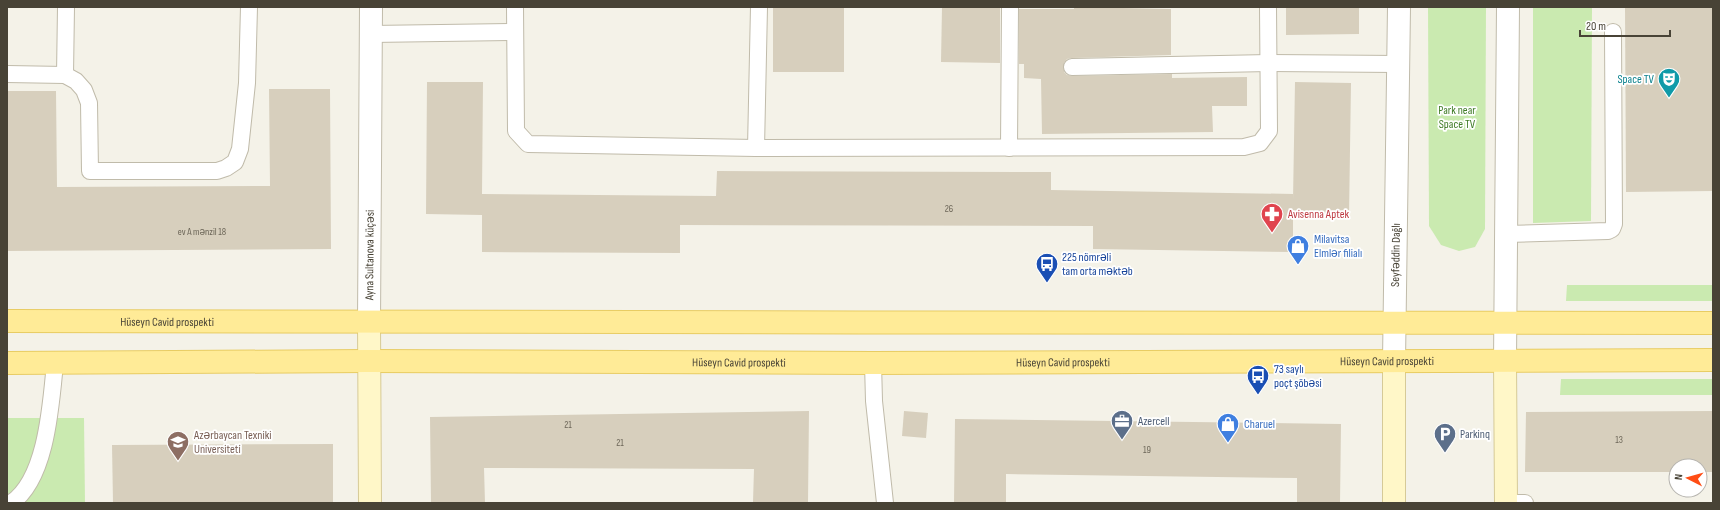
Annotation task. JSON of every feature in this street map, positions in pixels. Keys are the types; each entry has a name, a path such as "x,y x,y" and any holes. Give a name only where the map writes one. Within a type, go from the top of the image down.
{"main road":[{"name":"Hüseyn Cavid prospekti","path":"7,321 326,323 1395,321"},
{"path":"1395,321 1713,323"},
{"name":"Hüseyn Cavid prospekti","path":"55,363 326,361 873,363 1713,360"},
{"path":"7,363 55,363"}],"street":[{"name":"Ayna Sultanova küçəsi","path":"370,503 368,361 371,7"},
{"name":"Seyfəddin Dağlı","path":"1394,503 1394,361 1399,7"},
{"path":"1506,503 1505,322 1508,7"}],"lane":[{"path":"64,75 66,7"},
{"path":"7,74 64,75 76,81 84,90 89,103 90,171 217,171 226,168 235,162 240,149 247,83 249,7"},
{"path":"515,7 516,131 528,144 756,148 1244,147 1260,144 1269,131 1268,7"},
{"path":"756,148 759,7"},
{"path":"1009,148 1010,7"},
{"path":"371,34 515,32"},
{"path":"1506,234 1608,231 1612,229 1614,224 1613,32"},
{"path":"1072,67 1269,63 1398,64"},
{"path":"11,503 18,498 31,478 42,451 49,422 55,363"},
{"path":"873,363 874,401 885,503"},
{"path":"1506,503 1525,503"}],"green space":[{"name":"Park near Space TV","path":"1428,7 1486,7 1485,229 1475,247 1459,251 1441,245 1429,226"},
{"path":"1533,7 1592,7 1591,221 1533,223"},
{"path":"1567,285 1713,285 1713,301 1566,301"},
{"path":"1561,379 1713,379 1713,395 1560,395"},
{"path":"7,418 84,418 85,503 7,503"}],"building":[{"path":"773,7 844,7 844,72 773,72"},
{"path":"942,7 1000,7 1000,63 941,62"},
{"path":"1074,7 1171,9 1171,55 1071,58 1067,59 1064,63 1064,72 1067,75 1172,74 1172,78 1247,77 1247,106 1212,106 1213,132 1042,134 1041,79 1024,78 1024,64 1019,64 1019,9 1074,9"},
{"path":"1286,7 1359,7 1359,34 1286,35"},
{"name":"Space TV","path":"1625,7 1713,7 1713,191 1626,192"},
{"path":"427,82 483,82 482,194 716,196 717,171 1051,172 1051,190 1293,194 1293,200 1295,82 1351,83 1349,217 1293,215 1293,252 1093,249 1093,226 680,225 680,253 482,252 482,215 426,214"},
{"path":"269,89 330,89 331,249 7,251 7,91 56,91 57,187 270,186"},
{"path":"809,411 808,502 753,502 754,469 484,468 485,503 431,503 430,417"},
{"path":"904,411 928,413 926,438 902,436"},
{"path":"1713,411 1713,472 1708,472 1708,458 1668,458 1668,472 1525,472 1526,412"},
{"path":"955,419 1341,424 1340,503 1297,503 1297,478 1006,474 1006,503 954,503"},
{"path":"333,444 333,503 113,503 112,445"}],"place":[{"name":"Space TV","path":"1669,98"},
{"name":"Avisenna Aptek","path":"1272,234"},
{"name":"Milavitsa Elmlər filialı","path":"1298,266"},
{"name":"225 nömrəli tam orta məktəb","path":"1047,284"},
{"name":"73 saylı poçt şöbəsi","path":"1258,396"},
{"name":"Azercell","path":"1122,440"},
{"name":"Charuel","path":"1228,444"},
{"name":"Parkinq","path":"1445,454"},
{"name":"Azərbaycan Texniki Universiteti","path":"178,462"}]}
